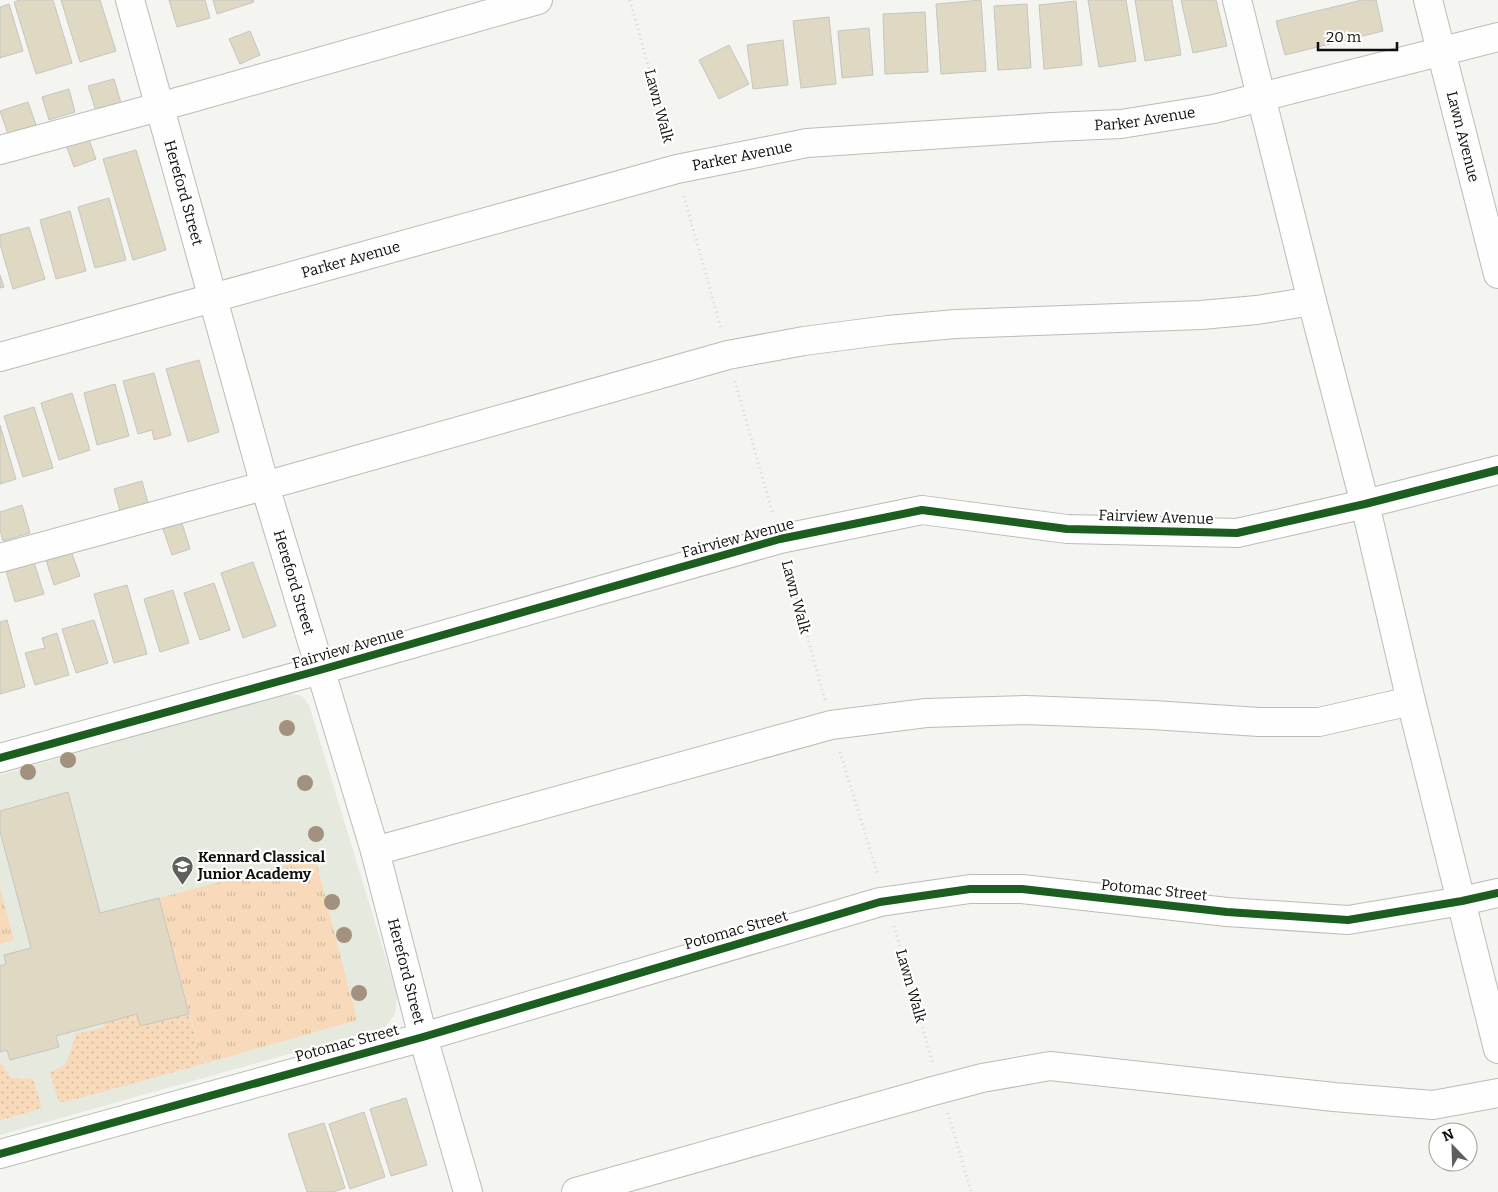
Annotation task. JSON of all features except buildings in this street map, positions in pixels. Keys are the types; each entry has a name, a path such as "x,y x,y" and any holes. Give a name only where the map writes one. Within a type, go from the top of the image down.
{"street":[{"name":"Hereford Street","path":"130,0 158,107 265,486 375,851 423,1037 468,1192"},
{"path":"0,150 538,0"},
{"path":"1237,0 1364,504 1498,1049"},
{"name":"Lawn Avenue","path":"1428,0 1498,274"},
{"name":"Parker Avenue","path":"0,356 677,169 807,143 1122,124 1214,109 1498,37"},
{"path":"0,558 265,486 728,355 804,341 888,330 956,324 1201,315 1257,310 1312,301"},
{"name":"Fairview Avenue","path":"0,758 320,670 780,539 922,510 1067,529 1237,533 1364,504 1498,470"},
{"path":"375,851 832,725 926,713 1026,710 1153,715 1259,722 1319,722 1411,701"},
{"name":"Potomac Street","path":"0,1154 423,1037 887,901 970,890 1022,888 1227,912 1348,920 1462,902 1498,893"},
{"path":"576,1192 940,1089 982,1078 1050,1066 1334,1097 1433,1105 1498,1093"}],"shaded area":[{"name":"Kennard Classical Junior Academy","path":"289,693 302,696 309,705 397,995 395,1014 385,1027 0,1135 0,775"}],"green space":[{"path":"315,857 357,1020 203,1064 159,898"},
{"path":"0,888 14,940 0,944"},
{"path":"137,1014 140,1026 189,1014 203,1064 65,1102 59,1102 50,1073 63,1066 68,1059 76,1034 105,1027 104,1023"},
{"path":"0,1062 11,1078 33,1079 41,1104 40,1109 0,1120"}],"cycle path":[{"path":"0,758 320,670 780,539 922,510 1067,529 1237,533 1365,504 1498,470"},
{"path":"0,1154 423,1037 880,902 970,889 1022,889 1227,912 1348,920 1498,893"}],"place":[{"name":"Kennard Classical Junior Academy","path":"182,885"}]}
